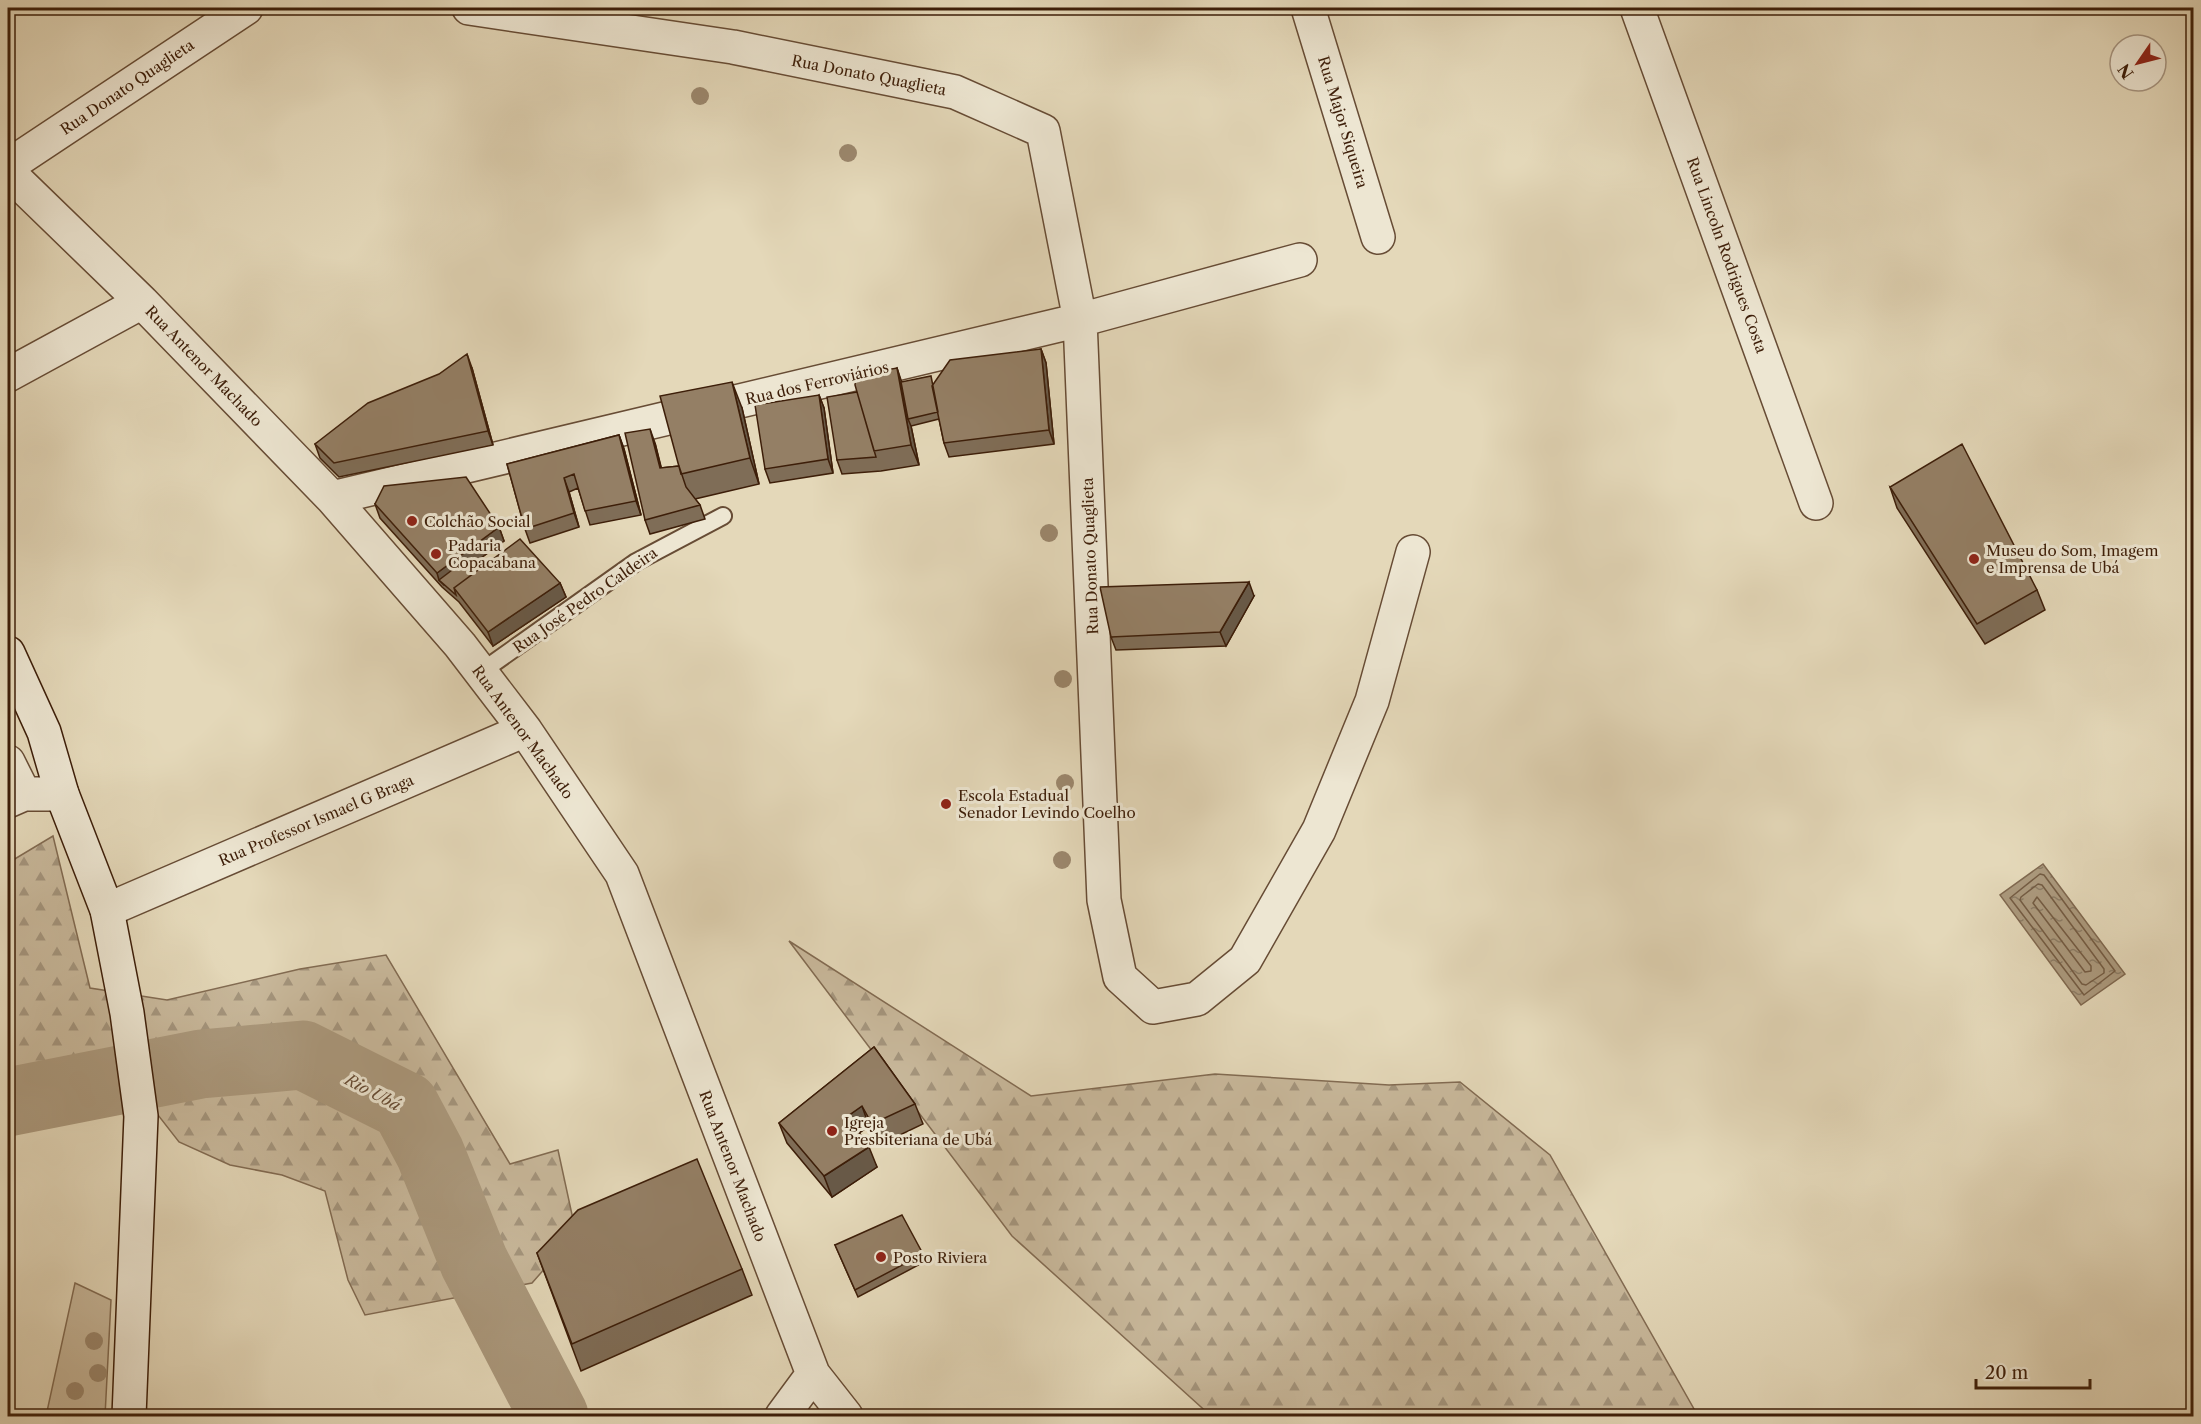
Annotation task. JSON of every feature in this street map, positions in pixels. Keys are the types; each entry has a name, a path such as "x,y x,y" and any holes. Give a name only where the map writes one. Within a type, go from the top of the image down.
{"street":[{"name":"Rua Donato Quaglieta","path":"8,166 246,8"},
{"name":"Rua Donato Quaglieta","path":"469,8 733,47 955,92 1043,131 1080,320 1104,900 1120,977 1153,1007 1197,999 1245,960 1291,880 1319,830 1372,701 1413,552"},
{"name":"Rua Major Siqueira","path":"1308,8 1378,237"},
{"name":"Rua Lincoln Rodrigues Costa","path":"1637,8 1816,503"},
{"name":"Rua Antenor Machado","path":"8,172 142,302 332,498 481,672 525,730 622,874 813,1374 846,1416"},
{"name":"Rua dos Ferroviários","path":"332,498 1080,320 1300,260"},
{"path":"8,375 142,302"},
{"path":"8,653 44,732 62,794 107,910 127,1012 141,1116 129,1416"},
{"name":"Rua Professor Ismael G Braga","path":"107,910 525,730"},
{"path":"8,762 16,797 62,794"},
{"path":"782,1416 813,1374"}],"lane":[{"name":"Rua José Pedro Caldeira","path":"481,672 636,562 723,516"}],"green space":[{"path":"53,836 90,988 167,1000 300,969 386,955 510,1164 558,1150 576,1233 532,1283 365,1315 348,1280 325,1191 282,1175 230,1165 179,1142 130,1079 38,1098 8,1119 8,863"},
{"path":"789,941 1031,1096 1215,1074 1389,1085 1460,1082 1550,1155 1698,1416 1211,1416 1012,1236"},
{"path":"75,1283 111,1300 105,1416 46,1416"}],"water":[{"path":"2043,864 2125,974 2081,1005 2000,895"}],"building":[{"path":"1041,349 1049,430 944,443 932,386 950,360"},
{"path":"467,354 488,431 334,463 315,444 368,403 439,374"},
{"path":"897,368 911,445 874,451 855,385 856,375"},
{"path":"931,376 938,412 908,419 901,382"},
{"path":"732,382 750,458 681,474 660,396"},
{"path":"857,392 876,457 837,460 827,397"},
{"path":"819,395 828,459 765,469 755,405"},
{"path":"650,429 660,468 679,466 686,487 700,505 645,520 625,433"},
{"path":"619,435 636,501 585,511 574,474 564,478 574,513 525,529 507,464"},
{"name":"Museu do Som, Imagem e Imprensa de Ubá","path":"1962,444 2037,590 1977,624 1890,487"},
{"path":"466,477 499,527 437,573 375,504 384,486"},
{"path":"520,539 560,583 488,632 454,588"},
{"path":"464,561 474,573 454,588 456,595 439,580"},
{"path":"1249,582 1220,632 1111,637 1100,587"},
{"name":"Igreja Presbiteriana de Ubá","path":"874,1047 915,1104 872,1124 862,1106 848,1116 869,1147 824,1176 779,1123"},
{"path":"697,1159 742,1269 572,1344 537,1253 578,1210"},
{"name":"Posto Riviera","path":"902,1215 923,1254 855,1290 835,1245"}],"waterway":[{"name":"Rio Ubá","path":"8,1102 201,1064 303,1055 405,1106 430,1153 474,1262 554,1416"}],"place":[{"name":"Colchão Social","path":"412,521"},
{"name":"Padaria Copacabana","path":"436,554"},
{"name":"Museu do Som, Imagem e Imprensa de Ubá","path":"1974,559"},
{"name":"Escola Estadual Senador Levindo Coelho","path":"946,804"},
{"name":"Igreja Presbiteriana de Ubá","path":"832,1131"},
{"name":"Posto Riviera","path":"881,1257"}]}
